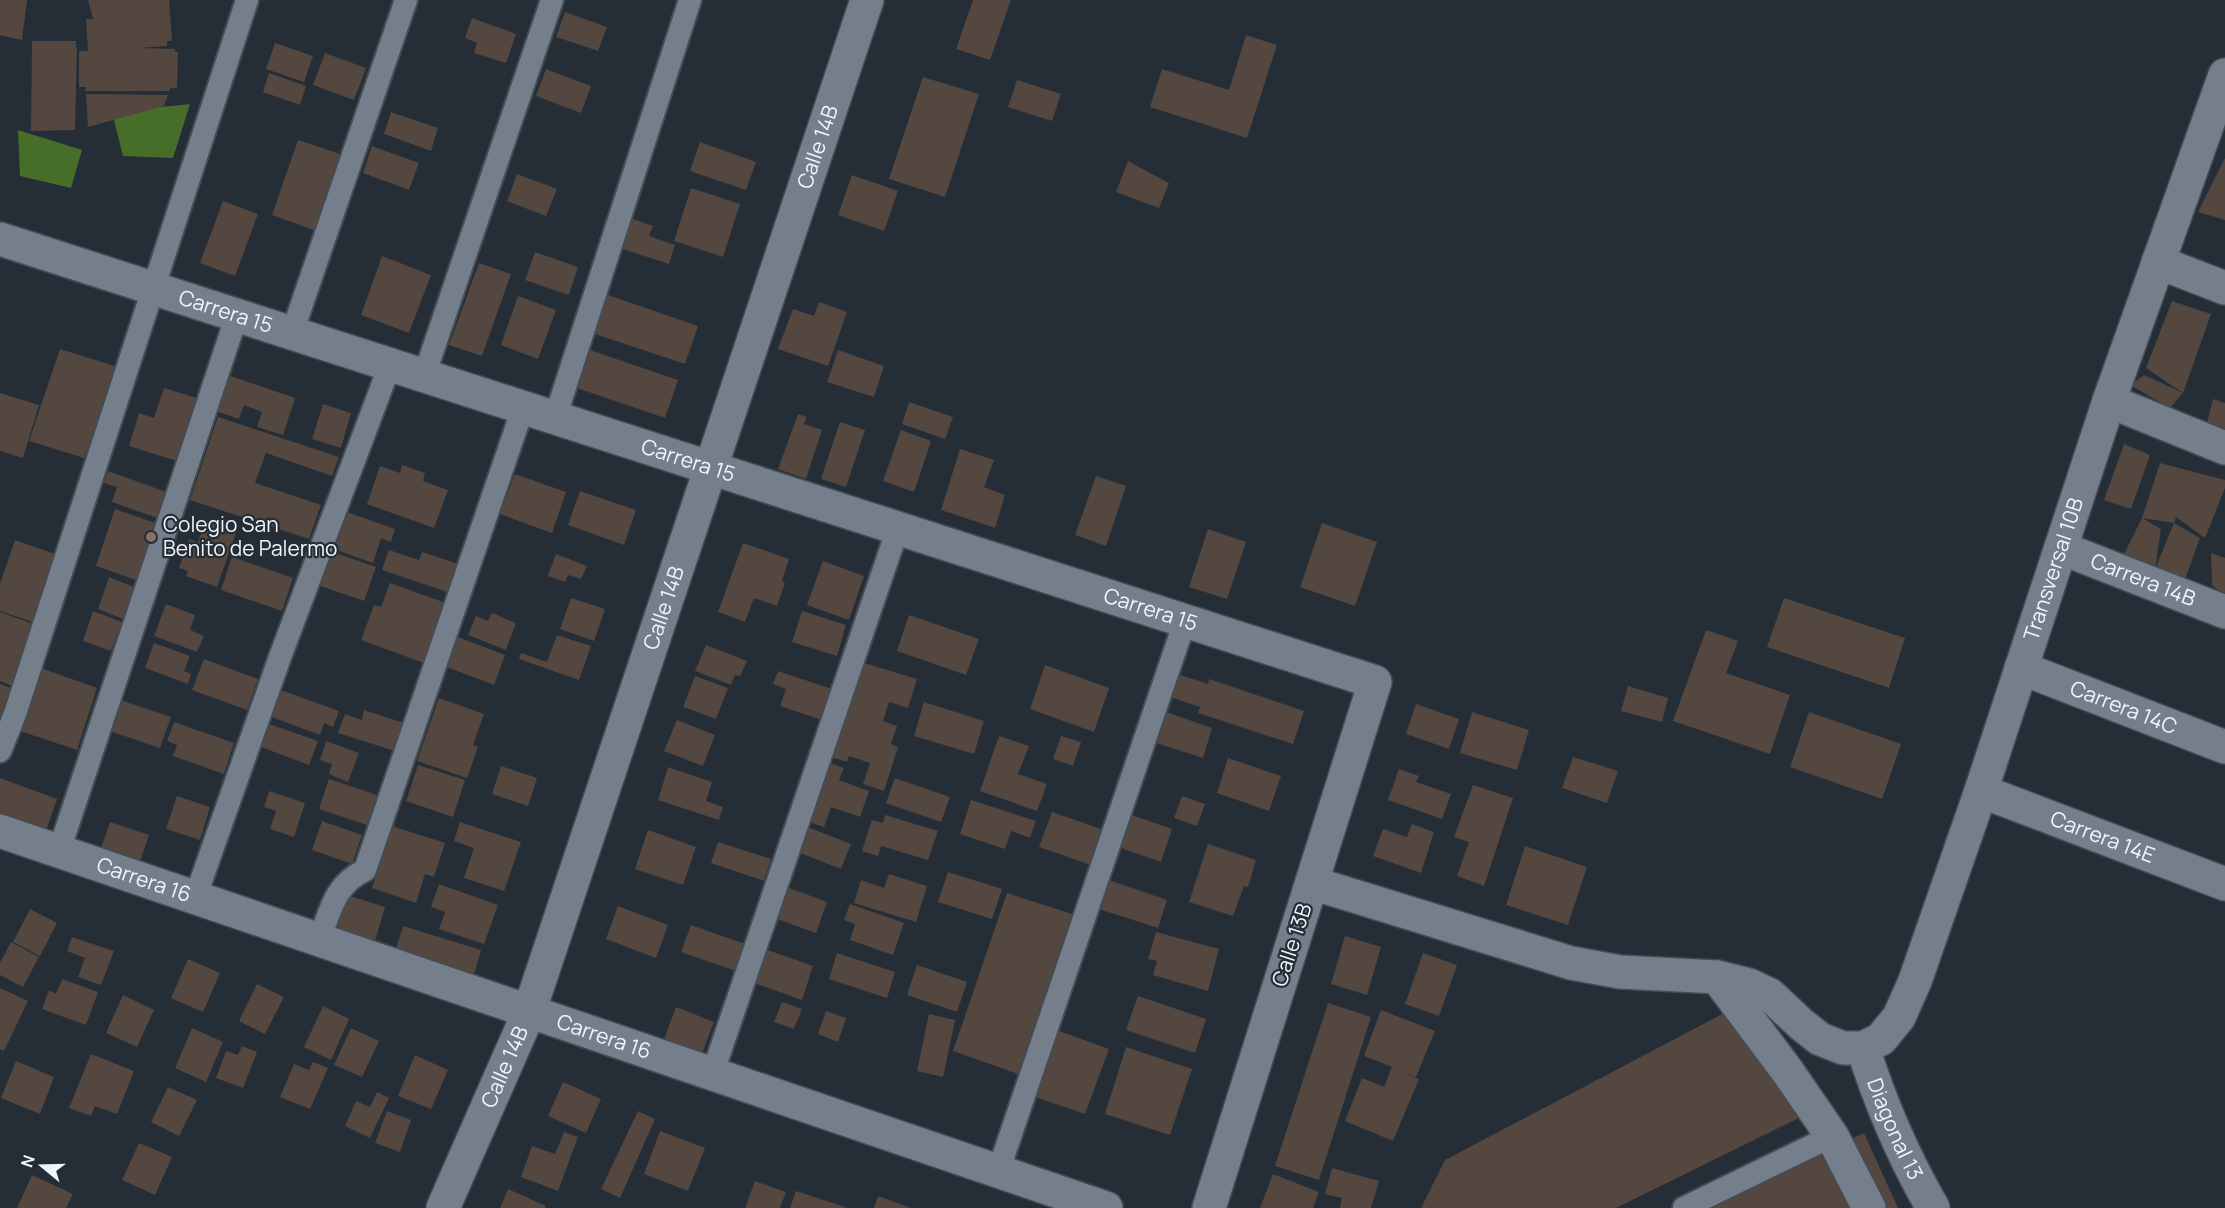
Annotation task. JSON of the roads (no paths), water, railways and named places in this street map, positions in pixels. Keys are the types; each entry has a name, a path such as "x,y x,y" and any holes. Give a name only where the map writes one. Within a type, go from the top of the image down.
{"street":[{"name":"Calle 14B","path":"443,1208 529,1012 867,0"},
{"name":"Transversal 10B","path":"1863,1048 1881,1039 1899,1017 1915,981 1981,791 2109,401 2158,262 2217,122 2225,75"},
{"name":"Carrera 15","path":"0,239 1375,682"},
{"path":"2158,262 2225,288"},
{"path":"2109,401 2225,448"},
{"name":"Carrera 14B","path":"2061,548 2225,612"},
{"name":"Carrera 14C","path":"2021,668 2225,747"},
{"name":"Calle 13B","path":"1209,1208 1375,682"},
{"name":"Carrera 14E","path":"1981,791 2225,884"},
{"name":"Carrera 16","path":"0,831 1106,1208"},
{"path":"1312,883 1570,963 1620,972 1717,976 1749,985 1770,995 1820,1039 1843,1048 1863,1048"},
{"path":"1717,976 1832,1136 1869,1208"},
{"name":"Diagonal 13","path":"1863,1048 1881,1104 1933,1208"}],"lane":[{"path":"0,751 15,714 247,0"},
{"path":"292,333 406,0"},
{"path":"424,376 552,0"},
{"path":"555,418 690,0"},
{"path":"59,851 237,315"},
{"path":"195,898 280,657 390,365"},
{"path":"319,940 339,888 351,876 365,870 523,408"},
{"path":"712,1075 898,528"},
{"path":"998,1172 1185,621"},
{"path":"1684,1208 1832,1136"}],"place":[{"name":"Colegio San Benito de Palermo","path":"151,537"}]}
